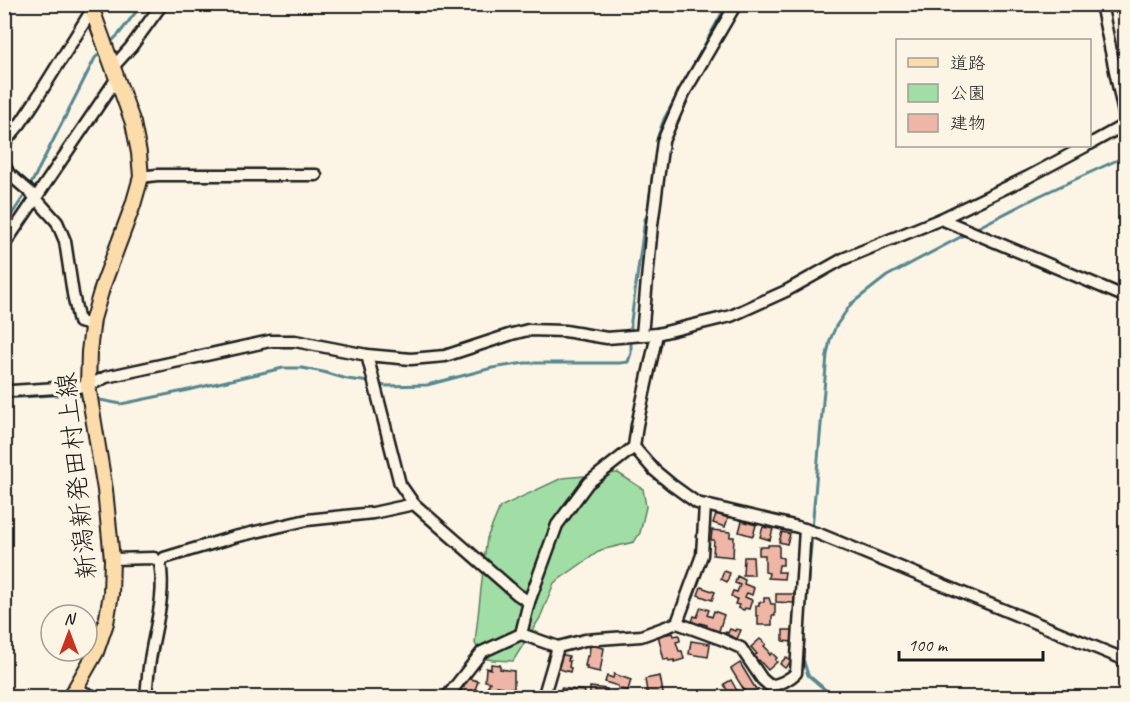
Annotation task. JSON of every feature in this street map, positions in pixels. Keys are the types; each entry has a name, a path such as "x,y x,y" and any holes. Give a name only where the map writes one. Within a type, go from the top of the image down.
{"main road":[{"path":"1119,4 1125,12"},
{"name":"新潟新発田村上線","path":"72,693 96,652 106,623 111,594 112,559 105,490 88,386 89,352 103,285 141,177 133,123 94,10"}],"street":[{"path":"4,245 92,114 113,67 131,47 162,4"},
{"path":"642,335 652,225 663,141 684,93 736,4"},
{"path":"1091,143 1125,124 1101,4"},
{"path":"4,143 20,124 94,10"},
{"path":"11,391 88,386 106,377 270,341 295,341 367,355 411,359 445,356 528,330 565,331 607,338 657,334 731,316 786,291 843,259 941,219 1084,147"},
{"path":"6,172 25,187 57,222 65,241 79,322 93,325"},
{"path":"141,177 316,175"},
{"path":"941,219 1125,297"},
{"path":"521,634 529,602 557,525 588,483 634,447 657,334"},
{"path":"367,355 400,484 414,504 529,602"},
{"path":"634,447 654,470 697,502 805,529 1125,660"},
{"path":"160,563 164,558 234,537 307,520 372,513 414,504"},
{"path":"677,623 702,555 705,505"},
{"path":"446,698 482,652 521,634 558,647 585,640 641,636 677,623 741,648 762,679 770,686 780,684 796,673 805,529"},
{"path":"112,559 154,558 160,563 162,596 150,660 146,698"},
{"path":"543,698 558,647"},
{"path":"72,693 98,698"}],"green space":[{"path":"618,473 643,489 646,507 640,533 634,542 601,550 554,583 540,618 513,661 482,658 475,643 485,553 487,538 500,507 562,478"}],"building":[{"path":"716,514 728,518 725,527 713,523"},
{"path":"742,521 756,525 753,536 739,532"},
{"path":"763,527 773,529 770,540 760,537"},
{"path":"712,530 730,532 730,537 734,537 733,557 713,555"},
{"path":"782,532 790,534 787,544 779,542"},
{"path":"768,545 779,545 779,557 783,558 783,565 779,565 778,572 785,572 784,579 768,578 769,573 765,572 765,555 759,555 759,547 768,547"},
{"path":"744,557 753,557 754,575 743,575"},
{"path":"724,571 730,573 727,582 721,579"},
{"path":"737,576 745,580 744,584 754,588 752,595 747,593 745,597 752,600 749,609 738,608 739,605 735,604 737,599 731,596 733,591 737,592 740,585 735,583"},
{"path":"701,587 715,592 712,600 698,595"},
{"path":"776,594 794,594 794,603 776,602"},
{"path":"764,598 769,598 771,604 775,604 772,625 758,625 756,606 759,606 759,602 764,602"},
{"path":"701,607 709,610 707,615 712,617 714,611 724,615 718,634 705,629 707,625 700,623 698,628 691,625"},
{"path":"730,629 741,630 737,639 725,634"},
{"path":"783,630 793,630 792,642 783,641"},
{"path":"673,633 674,636 679,635 680,641 676,642 684,659 674,662 674,660 664,660 658,635"},
{"path":"760,639 766,644 764,646 770,655 772,653 777,658 775,660 777,662 768,670 753,656 757,654 751,647"},
{"path":"691,641 710,644 708,657 689,654"},
{"path":"590,645 604,648 600,672 586,669"},
{"path":"559,654 569,656 570,672 556,668"},
{"path":"786,657 791,662 785,668 780,664"},
{"path":"740,663 760,696 758,698 749,698 731,669"},
{"path":"491,664 500,665 500,669 514,671 514,689 503,690 503,687 497,686 497,692 508,693 507,698 484,698 485,690 490,682 485,681 486,668 491,669"},
{"path":"614,674 631,680 628,690 618,689 618,686 605,682 607,676 613,678"},
{"path":"660,676 664,698 648,698 645,679"},
{"path":"467,678 478,681 474,693 482,693 480,698 457,698 461,691 460,686 464,687"},
{"path":"731,680 741,698 731,698 724,684"},
{"path":"590,687 607,689 606,698 590,698"},
{"path":"561,688 585,691 584,698 559,698"}],"waterway":[{"path":"109,44 142,4"},
{"path":"377,384 385,386 427,385 492,368 525,363 628,362 631,353 631,321 658,136 664,119 727,4"},
{"path":"29,188 95,58 102,51"},
{"path":"973,230 1039,196 1126,156"},
{"path":"4,226 26,193"},
{"path":"812,529 827,355 836,326 851,304 887,276 968,233"},
{"path":"95,399 121,404 283,368 302,368 370,382"},
{"path":"4,398 74,394 86,397"},
{"path":"812,535 803,659 808,675 835,698"}]}
